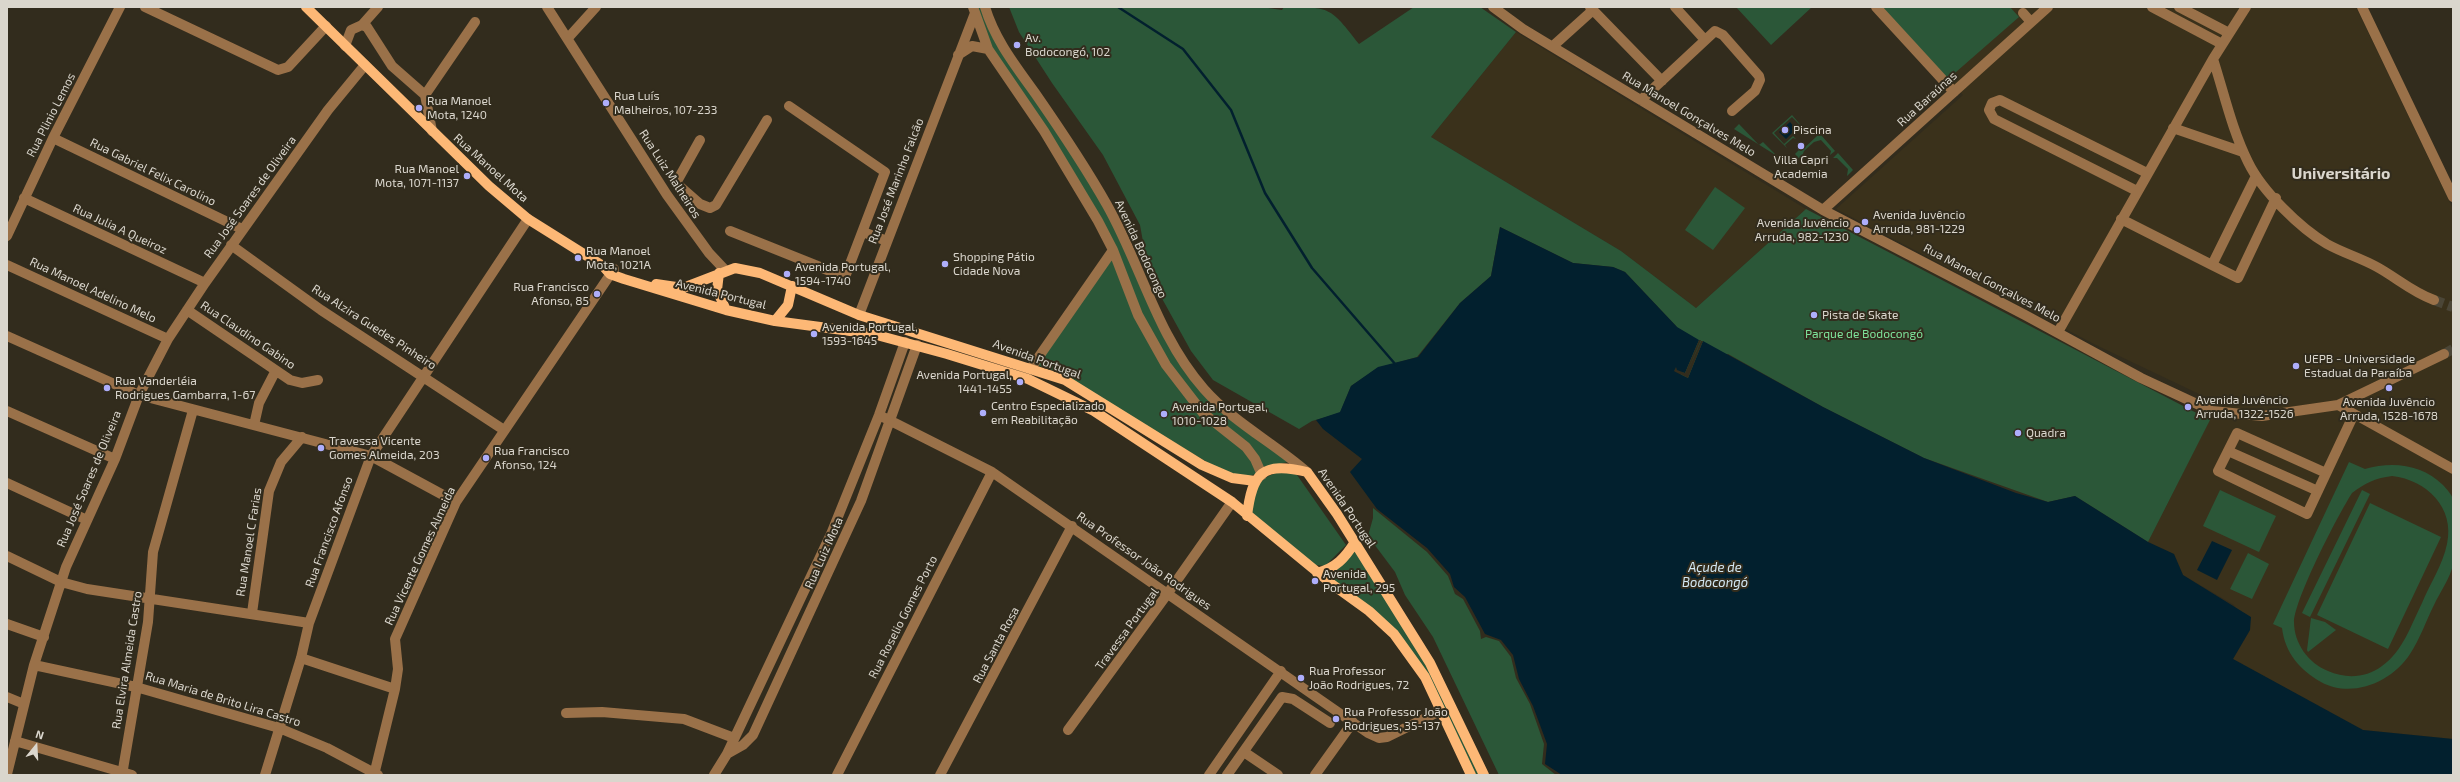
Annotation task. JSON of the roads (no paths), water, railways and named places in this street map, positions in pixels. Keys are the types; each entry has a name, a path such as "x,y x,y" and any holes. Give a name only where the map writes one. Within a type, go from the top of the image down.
{"main road":[{"name":"Rua Manoel Mota","path":"308,8 432,131 528,219 609,270"},
{"name":"Avenida Portugal","path":"609,270 666,287 683,288 722,271 744,269 792,286 859,315 1032,368 1078,387 1202,465 1232,478 1258,478 1281,467 1307,472 1355,542 1437,675 1484,775"},
{"name":"Avenida Portugal","path":"609,270 658,291 726,310 775,320 873,334 917,344 1028,379 1076,401 1232,502 1246,516 1317,573 1369,611 1394,634 1425,677 1471,775"},
{"path":"722,271 717,290 726,310"},
{"path":"775,320 788,305 792,286"},
{"path":"1246,516 1249,495 1258,478"},
{"path":"1317,573 1340,562 1346,557 1355,542"}],"street":[{"name":"Rua Plinio Lemos","path":"7,236 53,138 120,7"},
{"path":"146,7 278,70 288,67 326,26"},
{"path":"345,46 351,30 362,25 378,7"},
{"name":"Rua Luiz Malheiros","path":"547,7 667,196 722,271"},
{"path":"568,38 596,7"},
{"name":"Avenida Bodocongo","path":"985,7 1009,59 1067,140 1108,206 1169,337 1187,368 1223,407 1286,453 1307,472"},
{"name":"Rua Manoel Gonçalves Melo","path":"1493,7 1553,46 1823,210 2058,332 2161,389 2212,411 2262,416 2338,405 2444,354"},
{"path":"1675,7 1705,40"},
{"path":"1876,7 1954,92"},
{"name":"Rua Baraúnas","path":"1823,210 2048,7"},
{"path":"2152,7 2222,44"},
{"path":"2179,7 2229,33"},
{"path":"2058,332 2173,128 2222,44 2246,7"},
{"path":"2362,7 2453,197"},
{"path":"1553,46 1592,9 1662,81"},
{"path":"974,10 988,49 1044,131 1098,221 1112,250 1138,315 1166,365 1203,413 1246,447 1255,459 1258,478"},
{"name":"Rua José Marinho Falcão","path":"859,315 974,10"},
{"path":"2023,13 2031,22"},
{"path":"425,95 475,22"},
{"path":"362,25 372,32 384,57 392,66 425,95 432,131"},
{"path":"1641,100 1712,33 1719,32 1759,76 1760,80 1755,91 1732,111"},
{"path":"957,56 972,46 988,49"},
{"path":"2213,59 2243,152 2256,176 2276,198 2305,227 2328,244 2378,267 2411,290 2434,300"},
{"name":"Rua José Soares de Oliveira","path":"7,773 34,665 75,544 115,459 139,395 168,339 231,245 328,110 365,65"},
{"path":"2137,191 1994,119 1989,114 1990,107 1994,101 2000,100 2148,173"},
{"path":"730,231 845,277 885,172 789,106"},
{"path":"676,183 700,204 710,208 716,205 767,120"},
{"path":"2173,128 2243,152"},
{"name":"Rua Gabriel Felix Carolino","path":"53,138 242,229"},
{"path":"667,196 700,140"},
{"path":"2212,265 2256,176"},
{"name":"Rua Julia A Queiroz","path":"24,198 205,283"},
{"path":"2121,219 2238,278 2276,198"},
{"name":"Rua Francisco Afonso","path":"266,775 301,658 309,623 370,456 423,374 528,219"},
{"path":"862,232 887,241"},
{"name":"Rua Alzira Guedes Pinheiro","path":"231,245 321,310 423,374 504,430"},
{"path":"1032,368 1112,250"},
{"name":"Rua Manoel Adelino Melo","path":"7,265 168,339"},
{"name":"Rua Vicente Gomes Almeida","path":"375,774 395,689 398,669 395,639 456,502 609,270"},
{"name":"Rua Claudino Gabino","path":"187,310 275,372 296,383 318,380"},
{"path":"7,336 139,395 370,456 456,502"},
{"name":"Rua Luiz Mota","path":"714,775 727,754 831,534 879,415 905,342"},
{"name":"Rua Luiz Mota","path":"727,754 743,745 753,735 846,537 871,476 917,344"},
{"path":"254,425 263,394 275,372"},
{"path":"2338,405 2453,469"},
{"name":"Rua Elvira Almeida Castro","path":"122,774 151,600 153,552 193,410"},
{"path":"7,411 115,459"},
{"path":"2326,473 2237,433 2218,471 2307,514 2354,414"},
{"name":"Rua Professor João Rodrigues","path":"879,415 992,472 1373,736 1387,738 1440,711"},
{"name":"Rua Manoel C Farias","path":"252,612 269,491 281,462 302,438"},
{"path":"2228,451 2318,491"},
{"name":"Rua Roselio Gomes Porto","path":"837,775 992,472"},
{"path":"7,483 87,520"},
{"name":"Travessa Portugal","path":"1068,730 1232,502"},
{"name":"Rua Santa Rosa","path":"940,775 1072,526"},
{"path":"7,556 62,582 104,592 151,600 252,612 309,623"},
{"path":"7,624 44,637"},
{"path":"301,658 395,689"},
{"name":"Rua Maria de Brito Lira Castro","path":"34,665 136,687 279,728 327,748 375,774"},
{"path":"1208,775 1281,671"},
{"path":"7,697 24,704"},
{"path":"1227,775 1282,697 1293,699 1330,723"},
{"path":"566,714 602,712 684,719 734,738"},
{"path":"1315,775 1353,722"},
{"path":"15,741 122,774 132,775"},
{"path":"1244,752 1278,775"}],"water":[{"name":"Piscina","path":"1790,122 1796,129 1786,139 1779,132"},
{"name":"Açude de Bodocongó","path":"1500,227 1573,263 1613,267 1625,272 1677,327 1699,340 1685,373 1674,371 1688,378 1703,341 1823,407 1924,458 2016,493 2048,502 2075,496 2148,542 2174,554 2183,575 2251,617 2250,630 2233,659 2363,730 2453,739 2453,775 1562,775 1545,764 1547,744 1533,706 1519,679 1513,655 1501,640 1485,634 1465,597 1454,587 1450,574 1427,548 1377,509 1350,472 1362,459 1323,429 1316,420 1340,412 1351,386 1378,367 1418,357 1460,303 1491,276"},
{"path":"2212,541 2232,550 2217,580 2197,570"}],"waterway":[{"path":"1118,7 1183,49 1231,110 1265,193 1312,268 1396,365"}],"tunnel":[{"path":"2434,300 2453,307"},
{"path":"2444,354 2453,349"}],"place":[{"name":"Av. Bodocongó, 102","path":"1017,45"},
{"name":"Rua Luís Malheiros, 107-233","path":"606,103"},
{"name":"Rua Manoel Mota, 1240","path":"419,108"},
{"name":"Piscina","path":"1785,130"},
{"name":"Villa Capri Academia","path":"1801,146"},
{"name":"Rua Manoel Mota, 1071-1137","path":"467,176"},
{"name":"Avenida Juvêncio Arruda, 981-1229","path":"1865,222"},
{"name":"Avenida Juvêncio Arruda, 982-1230","path":"1857,230"},
{"name":"Rua Manoel Mota, 1021A","path":"578,258"},
{"name":"Shopping Pátio Cidade Nova","path":"945,264"},
{"name":"Avenida Portugal, 1594-1740","path":"787,274"},
{"name":"Rua Francisco Afonso, 85","path":"597,294"},
{"name":"Pista de Skate","path":"1814,315"},
{"name":"Avenida Portugal, 1593-1645","path":"814,334"},
{"name":"UEPB - Universidade Estadual da Paraíba","path":"2296,366"},
{"name":"Avenida Portugal, 1441-1455","path":"1020,382"},
{"name":"Rua Vanderléia Rodrigues Gambarra, 1-67","path":"107,388"},
{"name":"Avenida Juvêncio Arruda, 1528-1678","path":"2389,388"},
{"name":"Avenida Juvêncio Arruda, 1322-1526","path":"2188,407"},
{"name":"Centro Especializado em Reabilitação","path":"983,413"},
{"name":"Avenida Portugal, 1010-1028","path":"1164,414"},
{"name":"Quadra","path":"2018,433"},
{"name":"Travessa Vicente Gomes Almeida, 203","path":"321,448"},
{"name":"Rua Francisco Afonso, 124","path":"486,458"},
{"name":"Avenida Portugal, 295","path":"1315,581"},
{"name":"Rua Professor João Rodrigues, 72","path":"1301,678"},
{"name":"Rua Professor João Rodrigues, 35-137","path":"1336,719"}],"district":[{"name":"Universitário","path":"2341,174"}],"park label":[{"name":"Parque de Bodocongó","path":"1864,334"}]}
